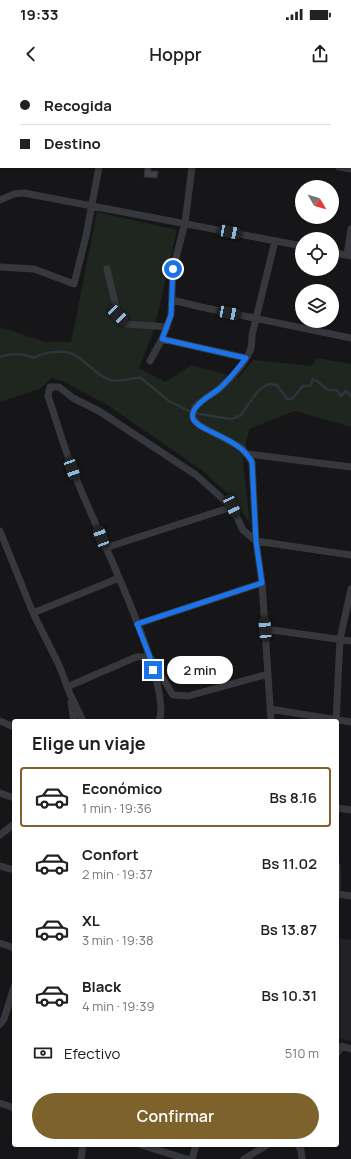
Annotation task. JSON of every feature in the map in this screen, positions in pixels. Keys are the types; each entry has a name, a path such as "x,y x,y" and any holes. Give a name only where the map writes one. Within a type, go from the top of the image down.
{"street":[{"path":"0,267 34,269 74,284 86,236 99,168"},
{"path":"150,361 167,327 172,300 173,269 185,223 192,168"},
{"path":"0,200 14,194 24,193 295,245"},
{"path":"339,253 349,255 351,229"},
{"path":"271,719 262,583 256,541 252,462 248,454 234,442 193,420 192,414 197,406 219,389 246,358 252,347 257,318 275,241"},
{"path":"107,269 118,315 127,324 167,327"},
{"path":"172,300 351,338"},
{"path":"162,339 246,358"},
{"path":"160,719 162,710 150,657 119,578 105,548 67,454 48,396 50,387 59,387 73,398 99,411 196,475 232,506 242,530 256,541 351,555"},
{"path":"248,454 351,467"},
{"path":"105,548 232,506"},
{"path":"0,531 33,613 59,665 68,690 82,719"},
{"path":"33,613 119,578"},
{"path":"137,624 262,583"},
{"path":"336,719 340,638 351,588"},
{"path":"265,629 340,638 351,641"},
{"path":"68,690 136,657 150,657"},
{"path":"150,657 173,695 188,696 268,674"},
{"path":"68,690 74,719"},
{"path":"270,709 330,719"},
{"path":"339,720 351,722"},
{"path":"0,721 12,726"},
{"path":"0,793 12,797"},
{"path":"339,808 351,810"},
{"path":"0,835 12,826"},
{"path":"0,866 12,869"},
{"path":"339,895 351,896"},
{"path":"0,943 12,947"},
{"path":"1,1020 12,992"},
{"path":"339,1050 342,1046 351,1049"},
{"path":"0,1103 12,1107"},
{"path":"81,1159 83,1147"},
{"path":"148,1147 187,1159"},
{"path":"192,1159 195,1147"},
{"path":"244,1159 264,1147"},
{"path":"299,1147 302,1159"}],"shaded area":[{"path":"97,212 177,230 154,330 139,368 165,382 192,365 238,378 253,360 311,366 317,358 351,364 351,427 295,411 249,429 243,461 250,523 230,496 203,471 106,404 64,382 52,378 39,389 0,402 0,327 45,342 71,342"},
{"path":"339,938 351,940 351,1041 339,1038"}],"building":[{"path":"145,168 151,168 151,171 158,171 157,178 144,177"}],"waterway":[{"path":"0,357 17,354 34,358 50,352 73,354 105,378 114,381 141,378 169,401 187,410 199,414 231,419 240,416 258,391 268,384 277,385 287,399 292,399 303,386 310,386 313,379 328,390 337,390 341,396 346,391 351,396"}],"route":[{"path":"153,670 150,657 137,624 262,583 256,541 252,462 248,454 242,448 234,442 216,434 193,420 192,414 203,400 219,389 246,358 162,339 171,315 173,269"}]}
